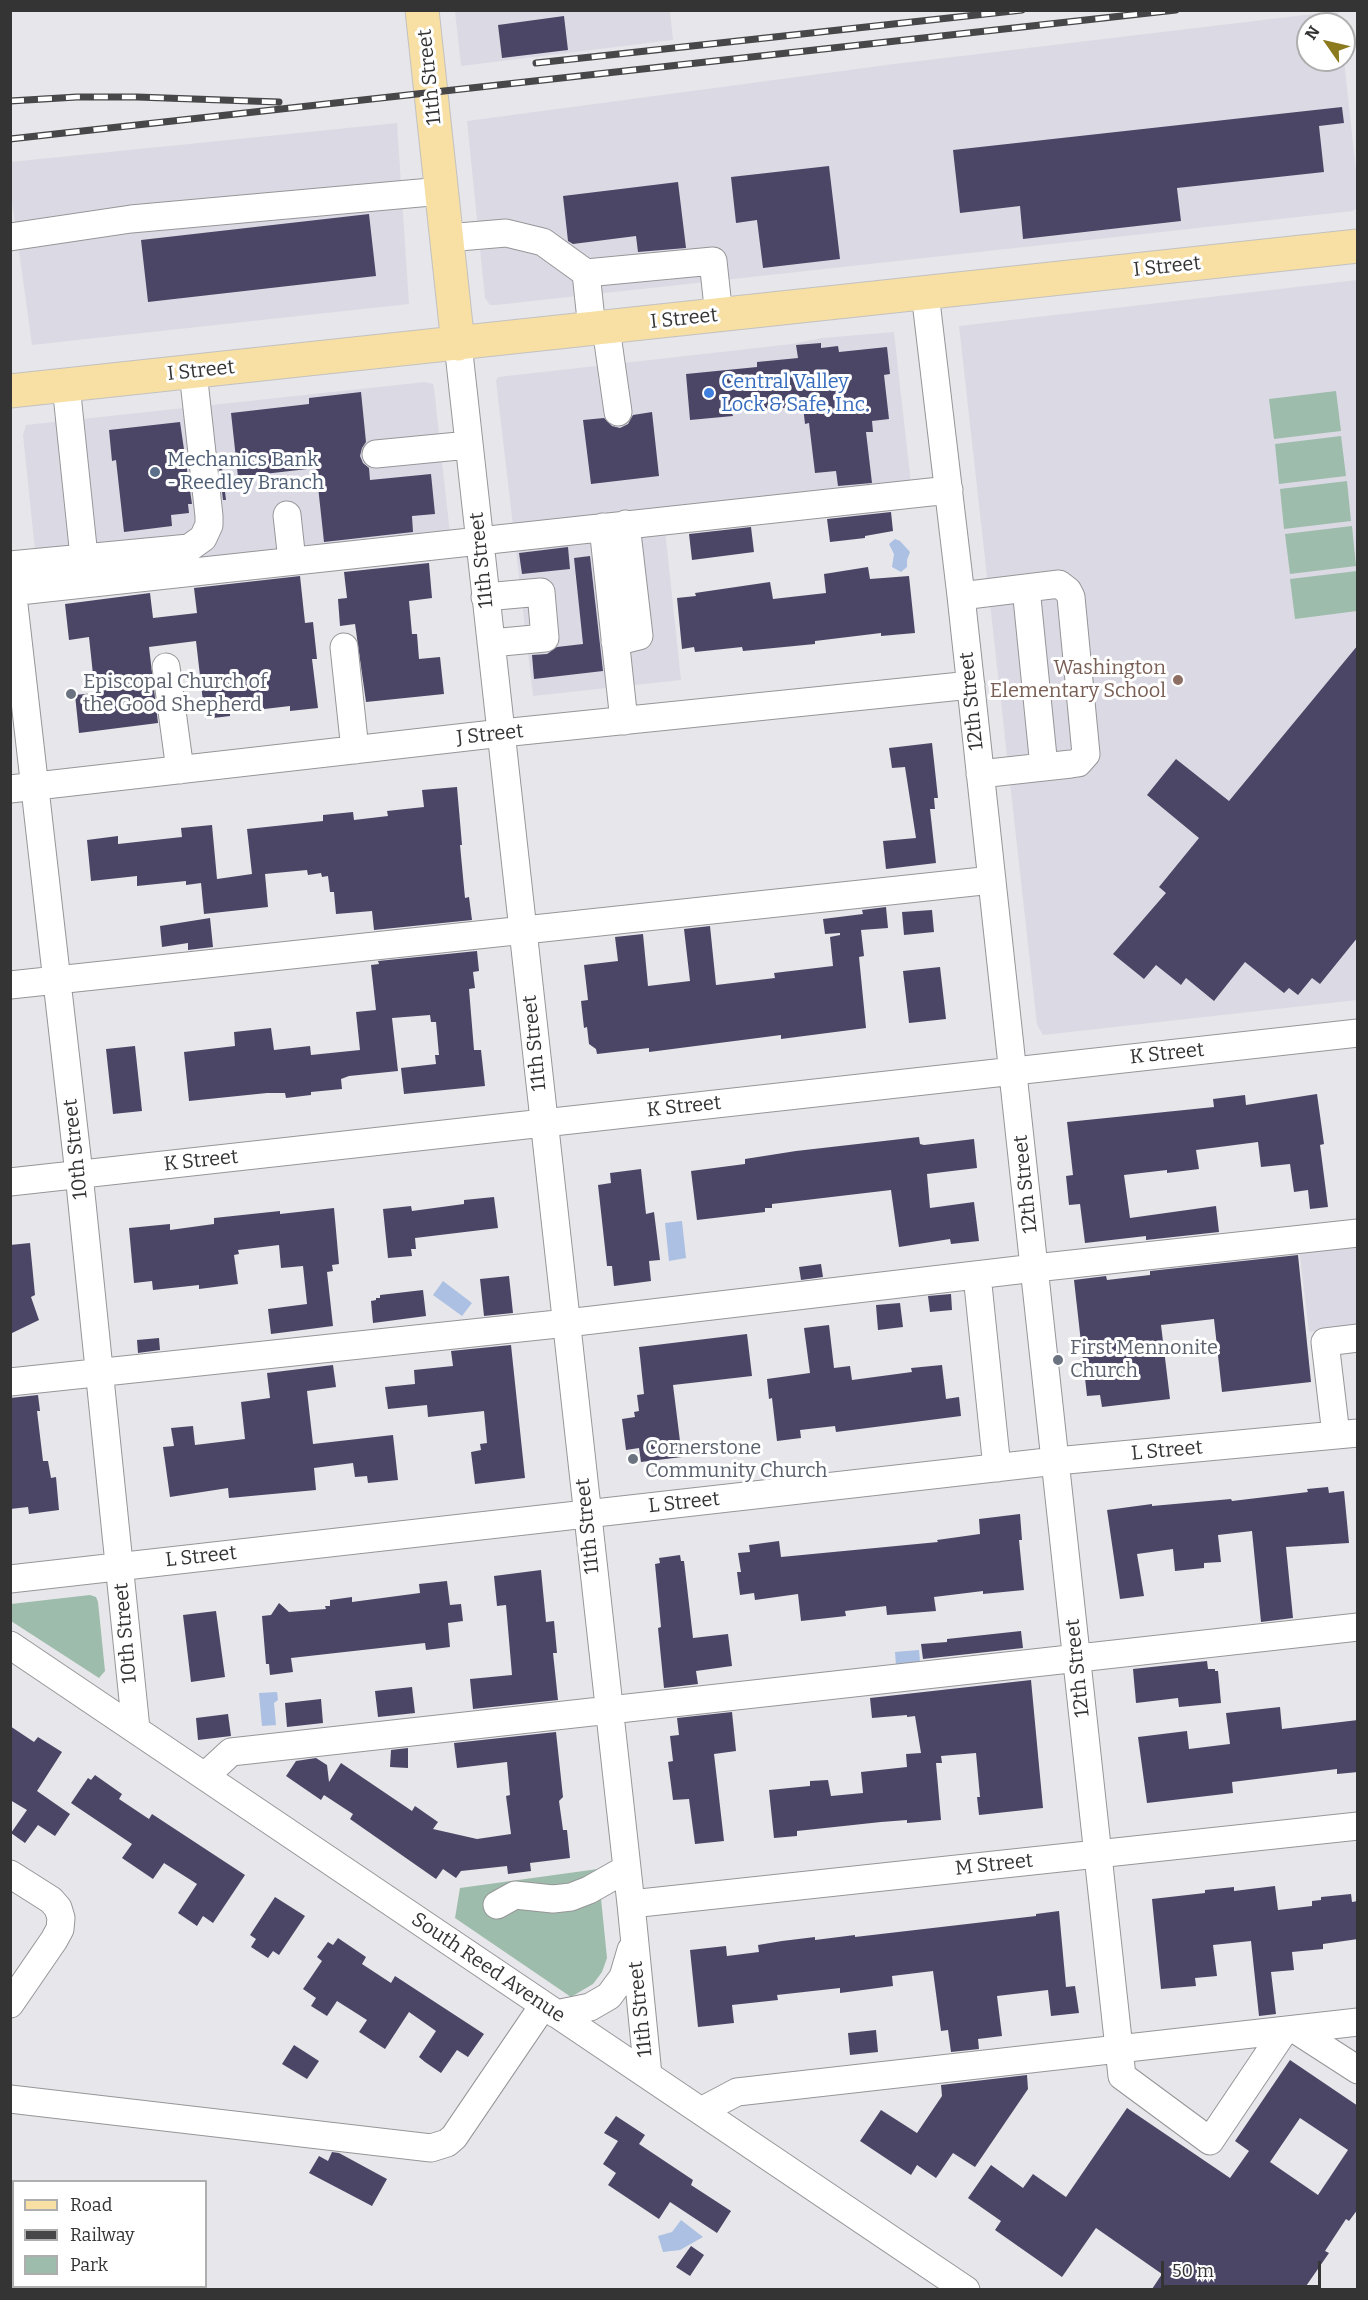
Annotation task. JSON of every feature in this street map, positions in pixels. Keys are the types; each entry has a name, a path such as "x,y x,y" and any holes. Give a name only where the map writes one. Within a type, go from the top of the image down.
{"main road":[{"name":"11th Street","path":"422,10 458,344"},
{"name":"I Street","path":"10,391 1358,246"}],"street":[{"path":"10,237 131,219 442,190"},
{"path":"447,238 506,233 543,242 586,273 618,412"},
{"path":"586,273 713,261 718,316"},
{"name":"12th Street","path":"925,293 971,685 1122,2076 1210,2141 1290,2030"},
{"name":"11th Street","path":"458,344 648,2075"},
{"path":"86,571 189,548 196,544 206,531 209,516 193,372"},
{"path":"66,385 86,571"},
{"path":"376,454 469,445"},
{"path":"11,580 86,571 292,561 949,490"},
{"path":"287,515 292,561"},
{"path":"614,525 639,636 615,642 624,721"},
{"name":"10th Street","path":"11,580 22,788 56,980 79,1174 136,1729"},
{"path":"961,596 1059,584 1068,591 1072,608 1086,754 1078,763 980,774"},
{"path":"1026,588 1044,767"},
{"path":"486,597 541,592 545,638 491,644"},
{"path":"344,647 356,750"},
{"path":"166,667 180,770"},
{"name":"J Street","path":"22,788 501,733 971,685"},
{"path":"10,985 992,880"},
{"name":"K Street","path":"10,1182 1358,1034"},
{"path":"10,1382 567,1323 1358,1233"},
{"path":"977,1275 997,1468"},
{"path":"1347,1434 1325,1342 1358,1338"},
{"name":"L Street","path":"10,1579 1056,1461 1347,1434"},
{"path":"205,1776 231,1752 1358,1627"},
{"name":"South Reed Avenue","path":"10,1645 966,2289"},
{"name":"M Street","path":"631,1904 1358,1826"},
{"path":"497,1905 515,1895 553,1899 580,1894 626,1869"},
{"path":"10,1874 51,1900 58,1908 61,1918 60,1929 54,1940 10,2004"},
{"path":"10,2099 431,2148 447,2144 550,2010 590,2007 609,1996 624,1977 634,1937"},
{"path":"701,2110 737,2092 1358,2022"},
{"path":"1290,2030 1358,2070"}],"shaded area":[{"path":"455,11 670,11 673,40 461,66"},
{"path":"1296,16 1296,72 1345,72 1357,180 1357,208 1353,211 496,305 490,305 485,298 467,121 894,64"},
{"path":"397,123 409,304 32,345 11,194 10,162"},
{"name":"Washington Elementary School","path":"1357,280 1357,1000 1043,1035 1037,1025 959,326"},
{"path":"894,332 912,493 664,520 681,680 533,696 496,381 498,377 792,344 822,338"},
{"path":"425,382 433,384 434,388 451,543 39,589 23,435 26,425"},
{"path":"1357,1233 1357,1326 1309,1332 1298,1240"}],"green space":[{"path":"1336,391 1341,431 1274,439 1269,399"},
{"path":"1341,436 1346,476 1279,484 1275,444"},
{"path":"1347,481 1351,521 1284,529 1280,489"},
{"path":"1352,526 1356,566 1290,574 1285,534"},
{"path":"1357,571 1357,611 1295,619 1290,579"},
{"path":"90,1595 96,1597 98,1602 105,1671 99,1678 11,1621 11,1604"},
{"path":"598,1869 607,1958 602,1972 593,1984 571,1997 455,1918 460,1888"}],"water":[{"path":"895,539 910,552 907,567 901,572 892,567 894,554 889,544"},
{"path":"682,1221 686,1258 669,1261 665,1223"},
{"path":"443,1281 472,1303 462,1316 433,1295"},
{"path":"919,1650 920,1662 896,1665 895,1652"},
{"path":"277,1692 278,1700 274,1703 276,1725 262,1726 259,1693"},
{"path":"681,2220 703,2237 680,2250 663,2252 658,2236 672,2232"}],"building":[{"path":"564,16 568,50 502,58 498,25"},
{"path":"1342,107 1344,123 1319,126 1324,172 1177,188 1181,221 1023,239 1020,206 960,213 953,150"},
{"path":"829,166 840,259 763,268 757,220 736,223 731,177"},
{"path":"678,182 686,248 638,252 636,236 573,244 568,241 563,196"},
{"path":"369,214 376,276 148,302 141,240"},
{"path":"821,343 821,348 838,346 839,352 887,347 890,374 884,375 889,419 872,421 873,432 866,432 872,483 838,486 836,471 815,473 809,423 805,424 803,406 690,420 686,374 757,367 757,362 798,358 796,345"},
{"path":"361,392 366,442 360,456 369,468 370,480 431,474 435,514 412,516 413,532 324,542 316,468 238,477 231,413 309,404 309,398"},
{"path":"652,412 659,476 591,484 583,420 604,418 612,426 620,428 628,424 633,415"},
{"path":"180,422 192,504 188,504 189,513 171,515 172,526 124,532 116,460 112,461 109,430"},
{"path":"219,467 222,467 226,500 223,500"},
{"path":"891,512 893,531 865,536 865,538 830,542 827,519"},
{"path":"751,527 754,552 692,560 689,534"},
{"path":"568,547 570,569 522,574 519,553"},
{"path":"590,556 603,671 534,679 532,655 547,654 557,647 583,644 574,558"},
{"path":"429,563 432,598 409,601 412,634 417,634 419,659 440,657 444,694 366,702 355,624 340,626 338,599 347,598 344,572"},
{"path":"868,567 870,579 909,576 915,633 881,636 881,633 815,641 815,644 743,651 742,647 695,652 694,647 682,649 677,598 696,596 695,593 770,582 773,599 826,593 824,574"},
{"path":"300,576 305,623 313,622 317,659 312,659 318,708 290,711 290,706 230,713 230,716 205,719 196,641 149,647 158,723 79,733 75,695 95,693 89,637 69,640 65,604 150,593 153,618 197,613 194,588"},
{"path":"1358,645 1358,937 1320,984 1312,978 1298,995 1289,988 1284,993 1245,962 1214,1001 1186,978 1181,985 1156,965 1144,979 1113,954 1166,893 1159,887 1199,838 1147,795 1176,759 1229,801"},
{"path":"932,743 938,798 934,798 935,809 930,809 936,863 886,869 883,841 916,838 905,767 892,768 889,748"},
{"path":"457,787 465,898 469,897 472,920 374,930 372,911 336,914 334,892 330,892 328,876 322,877 321,873 308,875 307,870 265,874 268,907 204,914 201,883 186,885 186,881 137,886 137,876 91,881 87,840 118,836 118,844 182,837 181,828 212,825 217,879 252,874 247,829 323,821 323,815 353,812 354,820 388,816 387,811 424,807 422,790"},
{"path":"886,907 888,928 861,930 864,956 859,957 866,1028 781,1039 781,1035 649,1052 649,1048 597,1054 596,1049 589,1044 587,1027 584,1028 581,1001 588,1000 584,965 618,961 615,937 643,934 648,986 690,981 684,929 710,926 716,985 775,978 774,973 833,966 830,937 840,935 840,933 825,934 823,919 863,914 862,910"},
{"path":"932,910 934,932 904,935 902,912"},
{"path":"210,918 213,947 188,950 188,943 162,947 160,926"},
{"path":"477,951 479,971 473,972 475,988 469,989 474,1050 481,1050 485,1086 404,1094 401,1068 436,1064 435,1055 439,1055 436,1022 431,1022 430,1015 392,1018 398,1071 349,1076 341,1079 342,1089 311,1092 311,1095 286,1098 285,1093 267,1093 189,1101 184,1052 235,1046 234,1032 271,1028 274,1050 310,1046 311,1055 360,1050 356,1012 376,1010 371,965 379,964 378,961"},
{"path":"940,967 946,1019 909,1023 903,971"},
{"path":"135,1046 142,1111 113,1114 106,1049"},
{"path":"1317,1094 1324,1144 1320,1145 1328,1207 1310,1209 1308,1190 1294,1192 1290,1164 1261,1167 1258,1142 1196,1150 1199,1169 1124,1175 1130,1218 1216,1206 1219,1232 1146,1240 1146,1236 1085,1243 1080,1204 1069,1205 1066,1176 1073,1175 1067,1122 1214,1107 1213,1099 1245,1095 1246,1105"},
{"path":"919,1137 920,1144 924,1145 974,1139 977,1168 927,1174 930,1208 974,1202 979,1241 951,1244 950,1239 899,1247 891,1190 772,1204 772,1208 765,1208 765,1212 697,1220 691,1171 745,1164 745,1159 796,1151"},
{"path":"641,1169 646,1214 654,1212 660,1260 649,1261 651,1281 614,1286 612,1266 607,1266 598,1185 611,1183 610,1173"},
{"path":"494,1197 498,1228 415,1238 416,1249 411,1249 412,1256 388,1258 383,1209 411,1206 412,1211 464,1204 464,1200"},
{"path":"334,1208 339,1264 332,1265 333,1271 327,1272 333,1326 271,1334 268,1309 307,1304 303,1266 281,1268 279,1245 238,1250 239,1254 234,1255 238,1284 199,1289 199,1285 153,1290 152,1281 134,1283 129,1228 170,1224 170,1230 214,1224 214,1218"},
{"path":"30,1243 35,1295 31,1297 39,1320 10,1334 10,1245"},
{"path":"1298,1255 1311,1382 1222,1392 1214,1319 1161,1325 1170,1399 1102,1407 1100,1395 1087,1396 1074,1280 1106,1276 1107,1280 1150,1275 1150,1271"},
{"path":"821,1264 823,1277 801,1280 799,1267"},
{"path":"509,1276 513,1313 484,1316 480,1279"},
{"path":"423,1290 426,1316 373,1323 371,1301 380,1298 380,1295"},
{"path":"951,1294 952,1310 930,1312 928,1296"},
{"path":"900,1303 903,1327 878,1330 876,1305"},
{"path":"829,1325 834,1368 850,1366 852,1380 912,1372 911,1368 942,1365 946,1399 959,1397 961,1416 836,1432 835,1426 800,1430 801,1438 777,1441 772,1398 769,1399 767,1379 810,1373 804,1328"},
{"path":"747,1334 752,1376 673,1385 682,1457 641,1462 639,1448 626,1450 622,1419 635,1417 634,1412 639,1411 637,1395 644,1394 639,1347"},
{"path":"159,1338 160,1350 138,1353 137,1340"},
{"path":"511,1345 525,1478 475,1484 471,1452 481,1450 480,1444 487,1443 484,1411 428,1417 427,1405 388,1409 385,1387 415,1384 414,1370 453,1366 451,1351"},
{"path":"333,1365 336,1387 307,1391 313,1444 393,1435 398,1480 368,1483 367,1476 355,1477 353,1463 314,1468 316,1490 229,1498 228,1488 170,1497 163,1447 174,1446 171,1428 193,1426 195,1445 245,1439 241,1402 270,1398 267,1373"},
{"path":"38,1395 40,1411 37,1411 43,1461 48,1461 51,1478 56,1477 59,1510 29,1514 28,1507 10,1509 10,1398"},
{"path":"1328,1487 1329,1493 1344,1491 1349,1543 1286,1547 1293,1618 1261,1622 1252,1531 1218,1535 1221,1562 1204,1563 1204,1568 1175,1571 1173,1549 1137,1554 1144,1596 1120,1599 1107,1510 1152,1504 1152,1506 1231,1499 1232,1501 1308,1492 1307,1489"},
{"path":"1020,1514 1022,1540 1019,1540 1024,1590 983,1594 983,1591 934,1597 936,1611 887,1615 886,1606 845,1611 846,1616 801,1621 798,1594 755,1600 754,1593 740,1595 737,1572 741,1572 738,1553 750,1552 749,1545 779,1541 781,1557 938,1542 937,1540 980,1534 979,1519"},
{"path":"680,1555 681,1561 684,1561 693,1638 728,1634 732,1666 696,1671 698,1684 664,1688 655,1564 660,1563 659,1558"},
{"path":"541,1570 546,1622 554,1621 557,1653 553,1653 558,1700 473,1709 470,1679 512,1675 506,1605 497,1606 494,1576"},
{"path":"447,1581 450,1605 461,1604 463,1621 448,1623 450,1647 426,1650 425,1643 291,1658 293,1672 270,1675 269,1664 266,1664 262,1616 271,1615 279,1603 289,1612 326,1609 325,1606 330,1606 330,1600 352,1597 352,1602 420,1593 419,1584"},
{"path":"216,1611 225,1677 191,1682 183,1615"},
{"path":"1021,1631 1023,1648 923,1659 921,1644"},
{"path":"1207,1661 1208,1669 1218,1671 1221,1703 1179,1707 1178,1698 1136,1703 1133,1669"},
{"path":"1031,1680 1043,1808 979,1815 977,1797 980,1797 976,1753 941,1756 942,1763 936,1763 941,1820 907,1823 907,1820 797,1831 797,1836 774,1838 769,1790 810,1786 810,1781 828,1780 831,1796 863,1793 861,1772 907,1767 906,1754 921,1753 915,1716 872,1718 870,1698"},
{"path":"412,1687 415,1713 378,1717 375,1691"},
{"path":"321,1699 323,1723 287,1727 285,1703"},
{"path":"1280,1707 1282,1729 1358,1720 1358,1772 1337,1774 1337,1769 1232,1782 1233,1793 1147,1803 1138,1737 1187,1731 1189,1749 1230,1744 1226,1713"},
{"path":"732,1712 736,1751 714,1754 724,1841 695,1844 689,1799 673,1800 668,1762 673,1761 670,1736 679,1735 677,1718"},
{"path":"228,1714 231,1736 198,1740 196,1718"},
{"path":"10,1726 34,1742 38,1737 62,1752 37,1791 70,1814 55,1836 38,1825 25,1843 11,1833 27,1810 10,1800"},
{"path":"556,1732 563,1797 559,1801 563,1830 567,1830 570,1858 530,1863 531,1871 508,1874 507,1866 461,1871 456,1878 443,1869 436,1879 350,1819 353,1814 324,1795 321,1800 286,1776 296,1761 316,1758 327,1765 329,1782 341,1763 412,1811 415,1806 438,1822 433,1829 477,1839 511,1834 506,1796 510,1795 507,1762 457,1768 454,1743"},
{"path":"408,1748 408,1768 390,1767 391,1750"},
{"path":"95,1775 122,1794 119,1799 149,1819 152,1814 245,1875 213,1923 203,1916 197,1926 178,1913 197,1884 164,1863 153,1879 122,1858 132,1844 71,1803 88,1778 91,1780"},
{"path":"1275,1886 1278,1910 1312,1906 1312,1901 1321,1900 1321,1897 1351,1894 1352,1902 1358,1901 1358,1939 1323,1944 1323,1949 1292,1952 1294,1970 1271,1972 1276,2014 1259,2016 1251,1941 1213,1945 1217,1976 1195,1978 1196,1986 1161,1989 1152,1899 1205,1893 1205,1890 1234,1887 1234,1891"},
{"path":"275,1897 305,1916 279,1955 273,1951 268,1958 251,1947 256,1939 250,1935"},
{"path":"1059,1911 1066,1987 1075,1986 1079,2013 1051,2016 1048,1990 997,1996 1002,2036 978,2039 979,2049 951,2052 948,2030 941,2031 933,1971 892,1976 893,1986 840,1993 840,1988 777,1995 778,2000 732,2005 734,2023 698,2027 690,1950 726,1946 727,1956 759,1952 758,1945 782,1941 815,1937 815,1940 855,1935 855,1937 1036,1916 1036,1914"},
{"path":"338,1938 366,1957 362,1964 391,1983 395,1976 484,2034 468,2057 457,2050 441,2073 425,2062 419,2057 436,2031 409,2012 385,2049 359,2032 367,2020 337,2001 327,2016 311,2006 316,1998 303,1989 322,1961 317,1957 328,1942 333,1945"},
{"path":"876,2030 878,2052 850,2055 848,2033"},
{"path":"294,2045 319,2061 307,2079 282,2064"},
{"path":"1290,2060 1358,2106 1358,2209 1349,2221 1346,2219 1325,2251 1329,2253 1304,2289 1152,2289 1162,2274 1096,2228 1062,2277 995,2230 1001,2221 968,2198 991,2165 1023,2188 1033,2174 1066,2197 1127,2108 1230,2178 1249,2151 1235,2141","holes":["1300,2118 1348,2150 1318,2195 1270,2162"]},
{"path":"1027,2075 1028,2089 975,2167 953,2153 936,2178 917,2165 911,2175 860,2141 881,2110 917,2133 942,2096 941,2085"},
{"path":"616,2116 645,2135 639,2144 693,2180 691,2185 731,2211 717,2233 670,2202 659,2219 608,2185 616,2173 603,2164 618,2141 604,2133"},
{"path":"332,2152 339,2153 387,2179 372,2206 309,2173 319,2156 328,2161"},
{"path":"691,2246 704,2255 690,2276 676,2267"}],"railway":[{"path":"536,63 1022,10"},
{"path":"10,139 1176,10"},
{"path":"10,101 77,97 137,97 279,102"}],"place":[{"name":"Central Valley Lock & Safe, Inc.","path":"709,393"},
{"name":"Mechanics Bank - Reedley Branch","path":"155,472"},
{"name":"Washington Elementary School","path":"1178,680"},
{"name":"Episcopal Church of the Good Shepherd","path":"71,694"},
{"name":"First Mennonite Church","path":"1058,1360"},
{"name":"Cornerstone Community Church","path":"633,1459"}]}
